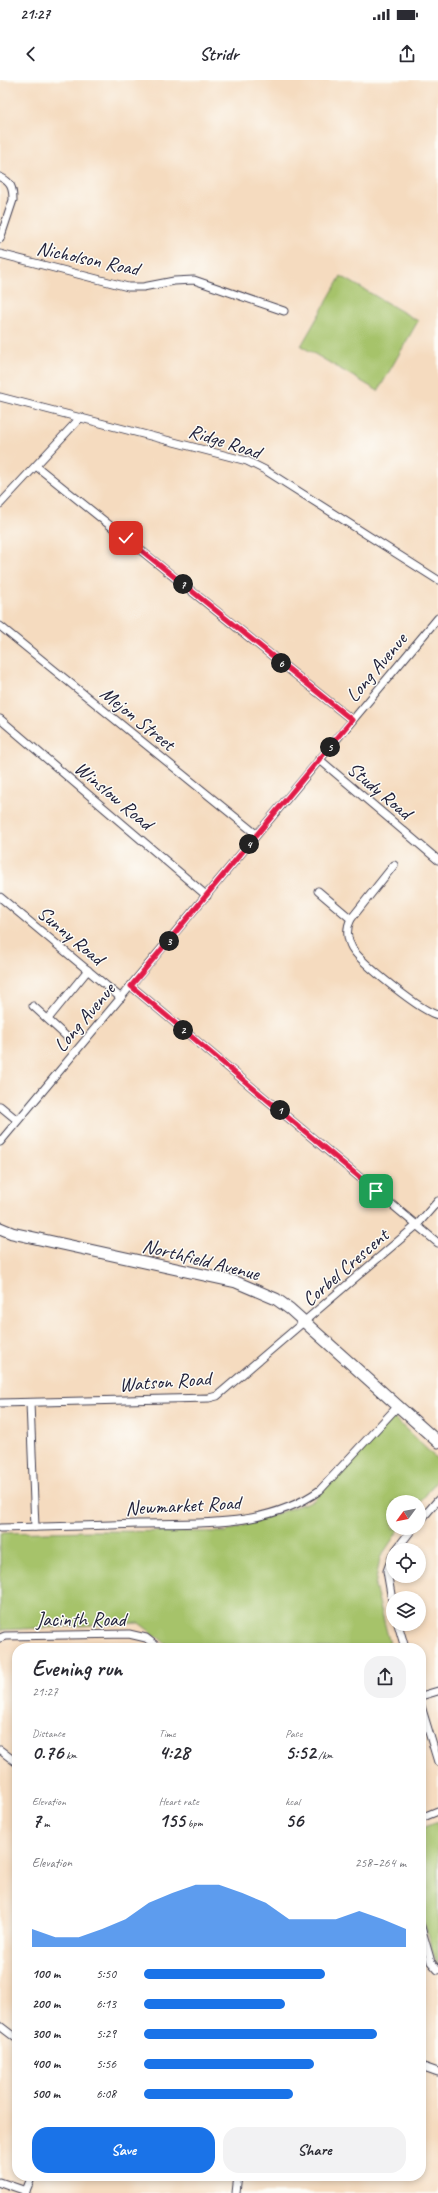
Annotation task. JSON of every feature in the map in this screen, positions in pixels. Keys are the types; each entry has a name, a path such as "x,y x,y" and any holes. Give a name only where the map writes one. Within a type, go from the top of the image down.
{"main road":[{"name":"Northfield Avenue","path":"0,1228 12,1233 236,1282 276,1299 305,1322 438,1442"}],"street":[{"path":"0,239 13,200 12,188 3,179"},
{"name":"Nicholson Road","path":"0,254 128,286 143,287 174,281 194,280 284,311"},
{"name":"Ridge Road","path":"0,397 236,457 254,464 438,580"},
{"path":"0,504 81,417"},
{"path":"36,466 352,720"},
{"name":"Long Avenue","path":"0,1142 438,618"},
{"name":"Mejon Street","path":"0,626 256,834"},
{"name":"Winslow Road","path":"0,719 207,896"},
{"name":"Study Road","path":"319,759 438,860"},
{"path":"394,864 350,919 347,935 351,947 357,955 417,1005 431,1014 438,1015"},
{"path":"318,890 350,919"},
{"name":"Sunny Road","path":"0,897 121,998"},
{"path":"48,1019 88,970"},
{"path":"131,986 438,1243"},
{"path":"33,1006 67,1037"},
{"path":"0,1106 17,1120"},
{"name":"Corbel Crescent","path":"305,1322 417,1226 438,1201"},
{"name":"Watson Road","path":"0,1403 209,1398 222,1393 305,1322"},
{"path":"30,1403 35,1527"},
{"name":"Newmarket Road","path":"0,1528 230,1522 268,1514 304,1500 320,1490 398,1406"},
{"path":"426,1514 438,1500"},
{"path":"401,1543 408,1535"},
{"path":"400,1631 404,1643"},
{"name":"Jacinth Road","path":"0,1638 5,1636 129,1634 146,1638 153,1643"},
{"path":"426,1695 438,1691"},
{"path":"426,1722 438,1762"},
{"path":"0,1750 12,1759"},
{"path":"426,1816 438,1811"},
{"path":"426,1944 431,1962 438,1970"},
{"path":"0,2026 12,2035"},
{"path":"426,2068 438,2072"},
{"path":"0,2182 26,2192 30,2181"},
{"path":"236,2193 237,2181"}],"green space":[{"path":"341,276 418,321 378,391 301,346"},
{"path":"392,1416 438,1460 438,1479 426,1495 386,1495 386,1535 395,1535 390,1543 386,1543 386,1549 380,1558 375,1586 390,1643 165,1643 139,1623 0,1630 0,1533 91,1531 226,1532 314,1500"},
{"path":"438,1822 438,1964 436,1962 426,1930 426,1826"}],"route":[{"path":"126,538 352,720 131,986 376,1191"}]}
